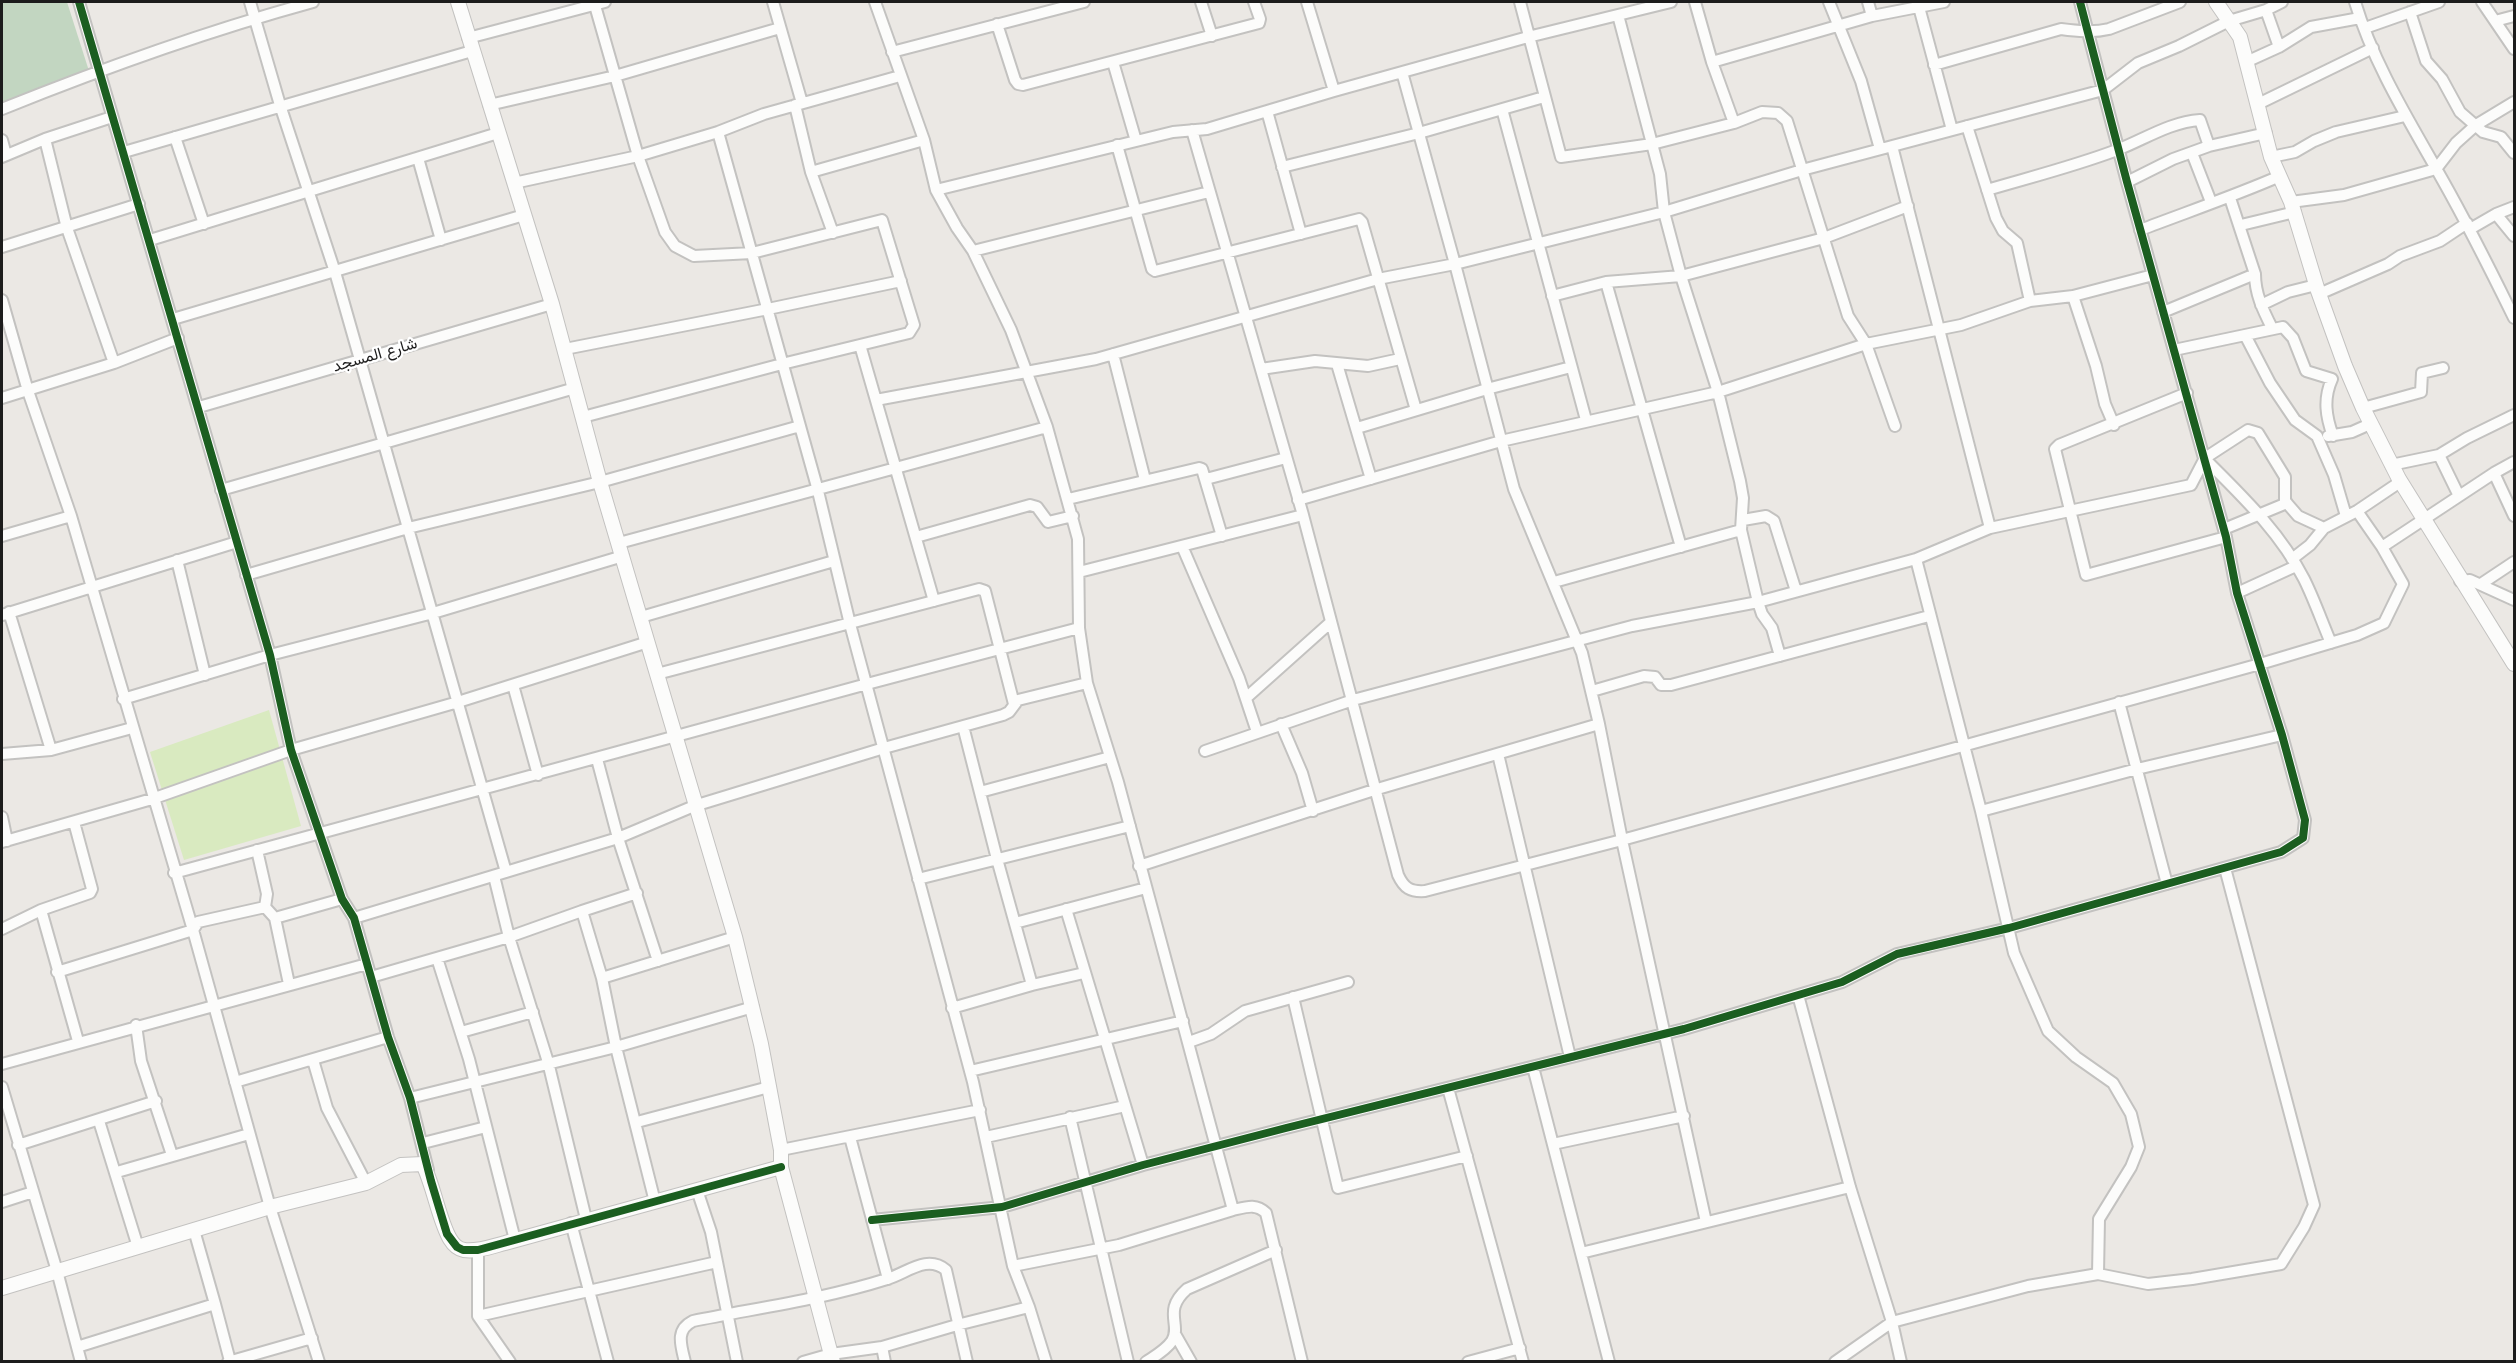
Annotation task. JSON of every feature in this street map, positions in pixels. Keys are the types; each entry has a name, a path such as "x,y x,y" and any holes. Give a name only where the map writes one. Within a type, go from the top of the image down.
{"street":[{"path":"79,2 270,655 291,750 342,900 354,918 388,1037 410,1098 431,1181 450,1241 463,1250 478,1250 781,1167"},
{"path":"250,2 280,105 335,272 506,872"},
{"path":"2,109 100,70 254,18 313,2"},
{"path":"458,2 552,303 600,482 694,806 735,937 753,1007 781,1150 781,1167 832,1358"},
{"path":"124,152 280,105 598,2 615,76 638,156 665,232 675,246 694,256 752,253 882,220 914,325 912,331 583,417"},
{"path":"773,2 799,104 811,172 833,233"},
{"path":"875,2 924,140 936,190 973,251 1011,330 1047,426 1078,539 1079,628 1087,683 1130,826 1233,1210"},
{"path":"892,52 1084,2"},
{"path":"1201,2 1212,36"},
{"path":"997,24 1018,84 1023,85 1259,23 1260,19 1254,2"},
{"path":"1307,2 1334,91"},
{"path":"1520,2 1561,157 1652,144 1734,123 1762,112 1773,112 1783,117 1790,125 1848,316 1866,344 1895,426"},
{"path":"936,190 1117,145 1207,129 1528,37 1671,2"},
{"path":"1695,2 1712,62 1734,123"},
{"path":"1830,2 1861,81 1880,149"},
{"path":"1868,2 1872,16"},
{"path":"1712,62 1872,16 1944,2"},
{"path":"872,1220 1002,1208 1216,1146 1666,1034 1842,982 1897,954 2009,928 2281,852 2303,838 2305,820 2282,735 2237,593 2225,533 2140,230 2080,2"},
{"path":"1934,65 2061,28 2074,32 2109,29 2180,2"},
{"path":"2216,2 2240,37 2271,157 2293,207 2318,290 2347,373 2400,482 2514,664"},
{"path":"876,400 1113,354 1378,279 1455,264 1664,212 1802,170 2103,90 2138,63 2229,21 2266,10 2282,2"},
{"path":"2355,2 2362,23 2405,116 2469,226 2514,318"},
{"path":"2247,62 2279,47 2311,27 2362,23 2410,12 2438,2"},
{"path":"2482,2 2514,49"},
{"path":"1919,7 1952,130"},
{"path":"2266,10 2279,47"},
{"path":"2410,12 2426,60 2442,79 2460,112 2483,132 2501,137 2514,153"},
{"path":"1618,15 1652,144 1664,212 1681,276 1718,392 1742,489 1742,525 1761,614 1772,628 1780,656"},
{"path":"2495,21 2514,15"},
{"path":"489,105 615,76 780,28"},
{"path":"2258,104 2373,48"},
{"path":"1113,62 1136,141"},
{"path":"1402,72 1519,507 1554,582 1578,641 1592,691 1622,840 1706,1222"},
{"path":"514,183 638,156 799,104 900,76"},
{"path":"1282,167 1419,133 1544,97"},
{"path":"2241,225 2293,207 2436,169 2456,143 2476,125 2514,102"},
{"path":"1502,109 1586,420"},
{"path":"1266,111 1301,234"},
{"path":"2271,157 2295,152 2336,132 2405,116"},
{"path":"2,140 4,156 45,139 112,117"},
{"path":"1987,190 2118,149 2159,130 2195,120 2200,120 2209,146"},
{"path":"1967,126 2000,226 2017,243 2030,301"},
{"path":"1192,130 1303,515 1398,875 1403,886 1414,891 1425,891 1622,840 2260,664 2357,635 2384,623 2403,584 2382,547 2357,511"},
{"path":"718,132 817,487 850,624 970,1071 1013,1266 1029,1307 1046,1362"},
{"path":"2127,182 2173,159 2209,146 2266,133"},
{"path":"150,240 498,134"},
{"path":"175,137 204,224"},
{"path":"45,139 67,228 114,363"},
{"path":"811,172 924,140"},
{"path":"1117,145 1152,269 1155,271 1359,219 1362,222 1416,410"},
{"path":"1892,146 1990,528"},
{"path":"2192,153 2211,202"},
{"path":"418,158 441,240"},
{"path":"2140,230 2211,202 2230,198 2280,176"},
{"path":"973,251 1209,192"},
{"path":"2230,198 2241,225 2261,305 2272,328"},
{"path":"2,247 139,204"},
{"path":"1552,296 1606,282 1681,276 1824,238 1908,206"},
{"path":"2261,305 2288,292 2318,290 2388,264 2400,256 2440,241 2514,207"},
{"path":"2496,214 2514,236"},
{"path":"173,319 524,215"},
{"path":"2163,312 2255,274"},
{"path":"1298,500 1501,441 1718,392 1866,344 1941,330 2030,301 2073,296 2153,275"},
{"path":"565,349 901,280"},
{"path":"1606,282 1681,547"},
{"path":"2073,296 2096,366 2105,404 2114,424"},
{"path":"2,300 3,318 70,516 215,1006 270,1207 319,1362"},
{"name":"شارع المسجد","path":"198,407 552,303"},
{"path":"2174,351 2283,327 2297,346 2298,355 2306,371 2332,379 2347,373"},
{"path":"2245,335 2270,383 2295,420 2318,436 2334,475 2346,516"},
{"path":"2,398 114,363 177,338"},
{"path":"860,345 934,601"},
{"path":"1113,354 1145,480"},
{"path":"1261,369 1306,362 1368,366 1400,359"},
{"path":"1337,364 1371,479"},
{"path":"1357,428 1487,389 1571,367"},
{"path":"2363,408 2421,392 2422,373 2444,368"},
{"path":"2332,379 2328,389 2325,415 2333,436"},
{"path":"221,489 575,388"},
{"path":"2187,393 2059,445 2055,449 2086,575 2225,533 2259,514 2287,503"},
{"path":"2391,465 2439,455 2467,438 2514,415"},
{"path":"2318,436 2352,432 2370,424"},
{"path":"246,575 408,528 600,482 800,426"},
{"path":"123,699 270,655 433,614 621,549 817,487 1047,426"},
{"path":"1205,751 1353,700 1632,626 1758,602 1916,559 1990,528 2191,485 2205,458 2248,430 2256,431 2285,477 2284,498 2287,503 2298,516 2324,528"},
{"path":"2439,455 2459,496"},
{"path":"1206,479 1287,458"},
{"path":"2205,458 2259,514 2294,562 2331,643"},
{"path":"2382,547 2514,462"},
{"path":"1068,499 1199,468 1202,469 1206,479 1222,536"},
{"path":"2494,473 2514,516"},
{"path":"2237,593 2294,562 2324,528 2357,511 2400,482"},
{"path":"916,537 1030,505 1037,507 1048,522 1073,516"},
{"path":"1079,572 1303,515"},
{"path":"2,536 70,516"},
{"path":"1554,582 1681,547 1766,516 1774,521 1796,591"},
{"path":"51,750 5,613 237,542"},
{"path":"1182,546 1246,698 1257,732"},
{"path":"1916,559 1981,811 2014,953 2048,1031 2076,1058 2113,1083 2131,1114 2139,1147 2131,1167 2099,1219 2098,1274"},
{"path":"177,560 205,675"},
{"path":"640,617 834,561"},
{"path":"2481,584 2514,562"},
{"path":"2460,581 2470,579 2514,600"},
{"path":"657,674 979,589 985,591 1014,704"},
{"path":"1592,691 1644,676 1655,677 1665,687 1929,616"},
{"path":"1246,698 1331,622"},
{"path":"174,873 318,832 483,790 1079,628"},
{"path":"2,817 4,842 152,799 291,750 458,702 648,642"},
{"path":"354,918 618,838 694,806 884,748 1007,714 1018,700 1087,683"},
{"path":"513,685 538,775"},
{"path":"2119,702 2167,884"},
{"path":"1281,724 1302,773 1313,811"},
{"path":"1139,866 1374,790 1599,724"},
{"path":"963,726 1032,984"},
{"path":"2,754 51,750 132,728"},
{"path":"1981,811 2282,735"},
{"path":"1498,754 1570,1057"},
{"path":"980,792 1110,757"},
{"path":"597,759 618,838 658,961"},
{"path":"2,929 41,910 90,893 92,889 74,822"},
{"path":"918,879 1130,826"},
{"path":"257,850 267,894 265,907"},
{"path":"1835,1362 1892,1322 2028,1286 2098,1274 2148,1284 2281,1264 2304,1227 2314,1204 2225,868"},
{"path":"494,876 508,937 549,1062 586,1219"},
{"path":"1015,923 1146,888"},
{"path":"371,977 508,937 637,893"},
{"path":"275,918 342,900"},
{"path":"57,972 193,930 198,922 265,907"},
{"path":"265,907 275,918 289,984"},
{"path":"1066,909 1143,1166"},
{"path":"41,910 78,1041"},
{"path":"582,911 602,978 616,1047 637,1122 655,1202"},
{"path":"602,978 735,937"},
{"path":"437,958 461,1032 515,1240"},
{"path":"2,1064 136,1025 367,964"},
{"path":"952,1008 1032,984 1084,973"},
{"path":"1189,1042 1211,1034 1238,1014 1348,982"},
{"path":"1798,995 1850,1187 1892,1322 1901,1362"},
{"path":"1293,997 1324,1118 1338,1188 1467,1156"},
{"path":"410,1098 616,1047 753,1007"},
{"path":"461,1032 533,1012"},
{"path":"970,1071 1183,1021"},
{"path":"136,1025 141,1061 172,1155"},
{"path":"235,1082 388,1037"},
{"path":"313,1060 327,1108 366,1183"},
{"path":"1533,1066 1609,1362"},
{"path":"2,1087 57,1271 81,1362"},
{"path":"637,1122 769,1087"},
{"path":"1448,1088 1523,1362"},
{"path":"18,1145 156,1101"},
{"path":"986,1137 1125,1106"},
{"path":"781,1150 980,1110"},
{"path":"1553,1144 1684,1116"},
{"path":"1070,1117 1128,1362"},
{"path":"99,1121 117,1172 138,1247"},
{"path":"423,1143 486,1127"},
{"path":"117,1172 249,1134"},
{"path":"850,1137 888,1279"},
{"path":"2,1288 270,1207 366,1183 401,1165 423,1164 431,1181"},
{"path":"1581,1253 1850,1187"},
{"path":"696,1190 711,1232 736,1362"},
{"path":"2,1202 33,1192"},
{"path":"1013,1266 1119,1245 1233,1210 1251,1206 1260,1207 1266,1213 1302,1362"},
{"path":"571,1223 608,1362"},
{"path":"194,1230 229,1361 312,1338"},
{"path":"478,1250 478,1316 507,1361"},
{"path":"1191,1362 1174,1334 1176,1298 1186,1289 1276,1250"},
{"path":"478,1316 717,1262"},
{"path":"685,1362 680,1340 683,1328 693,1321 816,1298 888,1279 929,1262 938,1264 946,1270 967,1362"},
{"path":"77,1347 215,1304"},
{"path":"803,1362 882,1347 1029,1307"},
{"path":"1146,1362 1165,1348 1174,1334"},
{"path":"882,1347 885,1362"},
{"path":"1468,1362 1520,1348"}],"green space":[{"path":"2,2 67,2 89,71 2,103"},
{"path":"269,710 301,826 184,860 150,752"}],"cycle path":[{"path":"79,2 270,655 291,750 342,899 354,918 388,1037 410,1098 447,1234 457,1247 463,1250 478,1250 781,1167"},
{"path":"872,1220 1002,1207 1143,1165 1684,1029 1842,982 1897,954 2009,928 2281,852 2303,838 2305,820 2282,735 2237,593 2226,537 2127,182 2080,2"}]}
